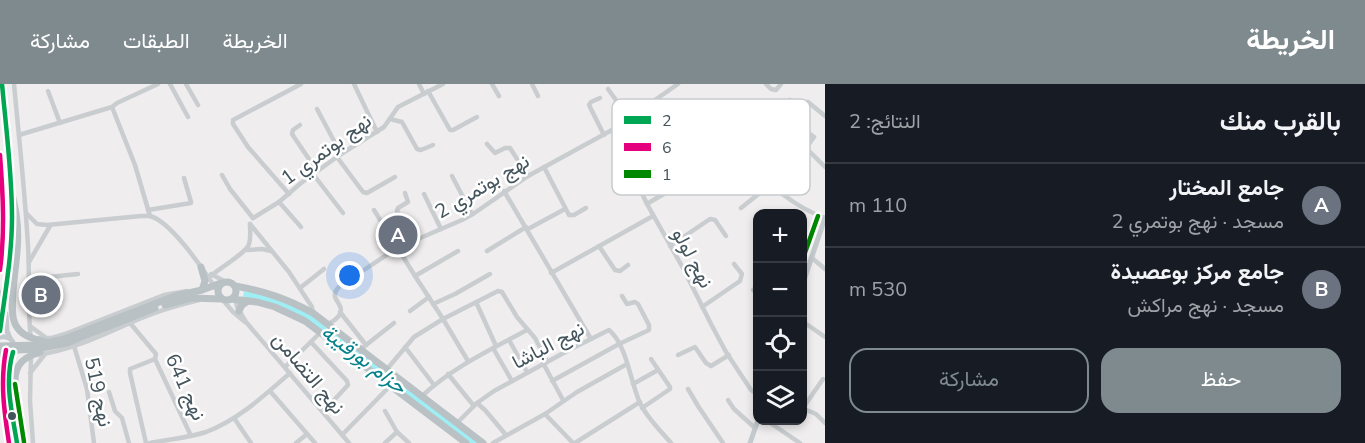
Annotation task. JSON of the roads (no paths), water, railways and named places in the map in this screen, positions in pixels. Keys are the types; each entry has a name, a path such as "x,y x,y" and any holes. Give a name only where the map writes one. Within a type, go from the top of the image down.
{"highway":[{"path":"11,191 16,209 17,251 13,304 15,324 26,336 48,340"},
{"path":"198,291 209,278 203,269"},
{"path":"2,300 7,282"},
{"path":"0,346 27,345 79,334 175,296 231,282 234,295"},
{"path":"219,285 218,294 222,298"},
{"path":"23,443 15,376 16,369 21,362 31,355 71,345 160,306 184,299 207,297 226,300 234,295 270,294 285,298 364,347 387,369 483,443"},
{"path":"234,295 299,317 466,443"},
{"path":"239,311 248,301"},
{"path":"0,351 71,345"}],"main road":[{"path":"2,84 3,134 11,191 7,282"},
{"path":"807,273 825,218"},
{"path":"0,330 2,300"},
{"path":"2,300 7,331 14,345 8,367 8,385"},
{"path":"0,337 10,338"},
{"path":"0,357 8,357 13,352"},
{"path":"0,362 8,385 18,443"},
{"path":"750,443 756,425"}],"street":[{"path":"14,84 27,214 31,336 30,401 33,443"},
{"path":"170,84 188,117"},
{"path":"186,84 198,105"},
{"path":"288,84 290,90"},
{"path":"289,194 248,147 233,124 233,120 301,84"},
{"path":"354,84 377,132"},
{"path":"419,84 450,130 477,117"},
{"name":"نهج بوتمري 1","path":"253,218 279,202 339,155 377,132 398,107 443,84"},
{"path":"492,84 499,96"},
{"path":"532,84 538,96"},
{"name":"نهج بوتمري 2","path":"656,99 678,84"},
{"path":"766,84 776,90 781,84"},
{"path":"20,135 112,107 154,85"},
{"path":"608,89 615,99"},
{"path":"48,91 60,123"},
{"path":"182,105 194,98"},
{"path":"600,98 589,105 604,135"},
{"path":"810,104 825,118"},
{"path":"112,107 135,165 150,216"},
{"path":"317,109 339,155 363,192 367,193 394,177"},
{"path":"815,112 825,118"},
{"path":"390,119 402,122 417,149 421,150 433,145"},
{"path":"300,125 292,130 292,134 315,173 343,213"},
{"name":"نهج بوتمري 2","path":"340,312 334,294 336,290 397,248 472,214 528,176 612,130"},
{"path":"488,144 495,153 505,147 512,150 528,176"},
{"path":"810,152 825,167"},
{"path":"544,167 569,214 572,215 586,208"},
{"path":"222,175 253,218 249,224 250,241 247,250"},
{"path":"452,176 472,214"},
{"path":"148,210 190,203 191,199 184,178"},
{"path":"504,191 591,339"},
{"path":"405,193 408,202 397,211 411,241"},
{"path":"424,194 441,229"},
{"name":"نهج لولو","path":"643,195 718,338 753,391"},
{"path":"647,204 662,195"},
{"path":"741,208 757,195"},
{"path":"786,195 814,214 825,218"},
{"path":"279,202 301,227"},
{"path":"487,251 565,208"},
{"path":"374,210 468,361"},
{"path":"27,214 37,224 50,225 150,216 165,224 203,269"},
{"path":"551,273 653,216"},
{"path":"670,246 710,219 715,220 726,236"},
{"path":"249,224 300,288 312,307 313,314"},
{"path":"29,262 50,225"},
{"path":"599,246 615,270 620,271 628,265"},
{"path":"209,278 247,250 262,249 272,252"},
{"path":"414,276 458,251"},
{"path":"812,258 825,269"},
{"path":"702,307 740,281 742,274 734,264"},
{"path":"300,288 324,269"},
{"path":"0,272 8,271"},
{"path":"29,279 78,274"},
{"path":"434,304 490,274"},
{"path":"209,278 219,285"},
{"path":"209,278 219,285"},
{"path":"31,336 48,340 164,295 179,291 198,291"},
{"path":"387,369 414,338 443,319 500,291 533,336 552,381 563,400"},
{"name":"نهج التضامن","path":"234,295 237,307 246,322 349,443"},
{"path":"552,381 619,344 647,332 649,328 638,304 635,302 627,304 622,296"},
{"path":"31,356 46,354 105,335 159,311 207,297"},
{"path":"410,310 429,297"},
{"name":"نهج التضامن","path":"222,298 233,312 246,322"},
{"path":"476,302 512,381"},
{"path":"328,324 340,312 364,347 394,323"},
{"name":"نهج 641","path":"130,323 156,354 155,358 191,436"},
{"path":"807,324 825,336"},
{"path":"29,326 48,340"},
{"path":"422,396 468,361 527,330"},
{"name":"نهج الباشا","path":"457,423 476,404 494,391 609,330 619,344"},
{"path":"285,367 321,332"},
{"path":"509,340 527,372"},
{"path":"311,342 347,381 348,385 323,412"},
{"path":"619,344 641,405 651,421 671,443"},
{"name":"نهج 519","path":"71,345 87,389 94,443"},
{"path":"405,347 434,385"},
{"path":"678,355 695,347 706,363 711,366 729,355"},
{"path":"30,373 46,354"},
{"path":"155,358 130,369 148,443 191,436 214,428 234,418 290,373"},
{"path":"545,414 574,443 670,390 651,359"},
{"path":"493,443 627,364"},
{"path":"633,384 658,370"},
{"path":"448,374 476,404 485,410 506,435"},
{"path":"807,402 823,380"},
{"path":"342,435 390,386"},
{"path":"688,389 723,443"},
{"path":"270,391 315,443"},
{"name":"نهج 519","path":"109,392 115,411 122,417 129,443"},
{"path":"728,400 734,409 755,428"},
{"path":"807,410 816,414 825,423"},
{"path":"385,411 397,432 409,443"},
{"path":"234,418 250,443"},
{"path":"773,425 800,443"},
{"path":"385,443 397,432"},
{"path":"296,443 307,434"}],"water":[{"name":"حزام بورقيبة","path":"244,291 262,294 307,312 479,443 468,443 316,326 253,299 243,297"}],"place":[{"name":"جامع المختار","path":"398,235"},
{"name":"جامع مركز بوعصيدة","path":"41,295"}]}
